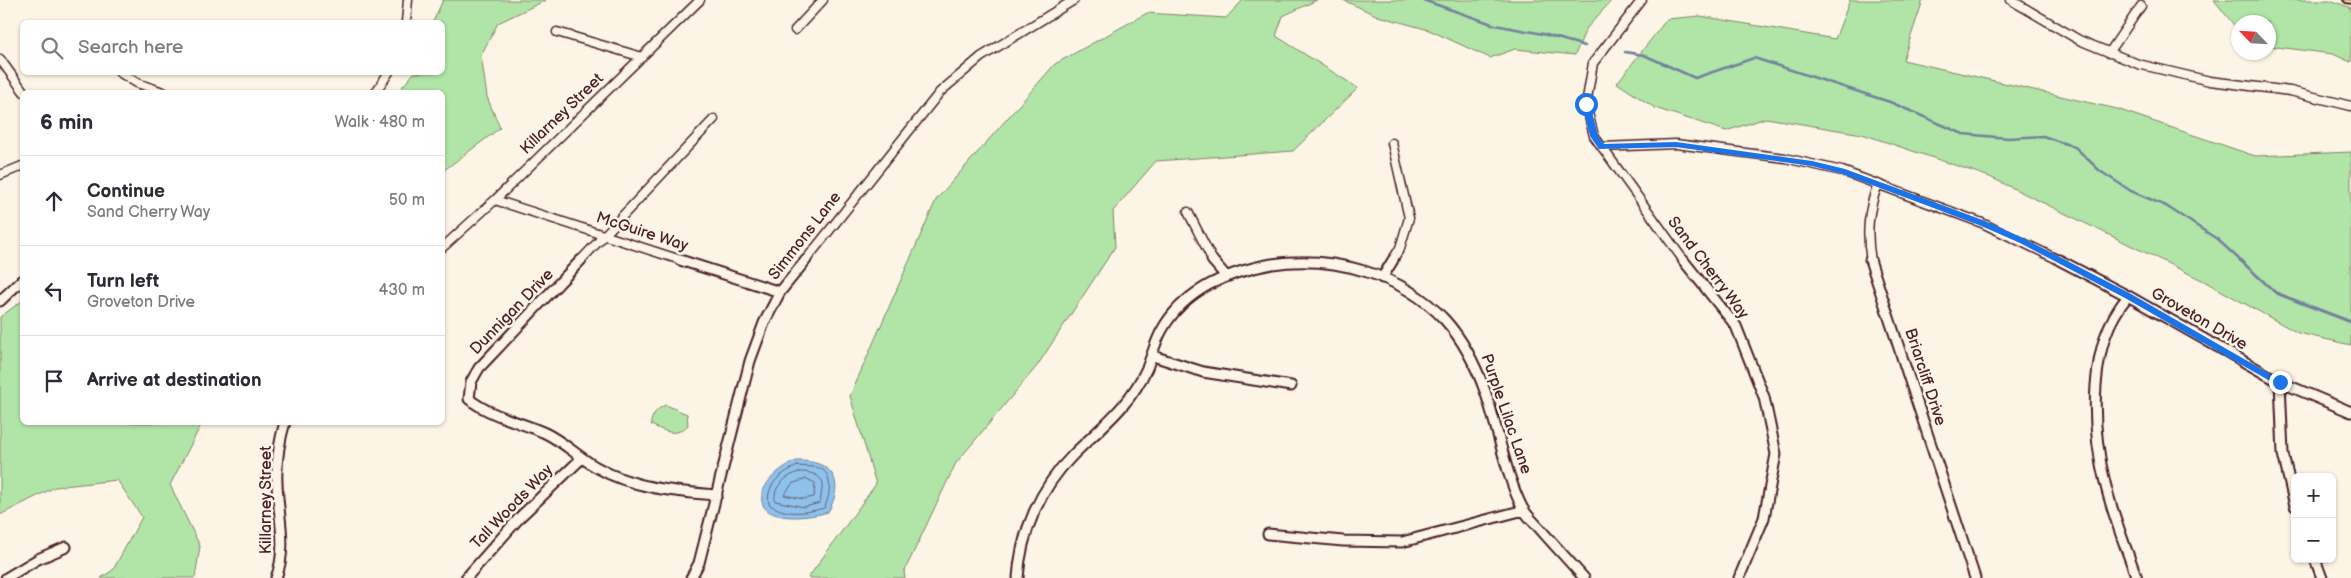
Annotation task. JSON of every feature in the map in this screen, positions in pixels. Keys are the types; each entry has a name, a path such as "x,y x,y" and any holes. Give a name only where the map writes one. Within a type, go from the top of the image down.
{"street":[{"path":"406,20 408,0"},
{"name":"Killarney Street","path":"445,245 495,200 700,0"},
{"path":"795,30 823,0"},
{"name":"Simmons Lane","path":"691,578 699,563 750,361 764,322 780,292 940,92 980,57 1074,0"},
{"name":"Sand Cherry Way","path":"1642,0 1593,63 1586,104 1594,136 1672,246 1736,326 1764,397 1776,454 1764,518 1739,578"},
{"path":"2011,0 2079,40 2138,64 2210,81 2290,91 2351,106"},
{"path":"2109,53 2141,6"},
{"path":"557,32 642,57"},
{"path":"0,59 23,90"},
{"path":"124,75 137,83 157,90"},
{"path":"377,90 387,75"},
{"name":"Dunnigan Drive","path":"714,119 606,236 487,359 471,378 468,390 469,399 474,403 558,439 581,459 609,474 648,487 676,492 717,495"},
{"path":"1382,278 1400,248 1409,218 1392,143"},
{"name":"Groveton Drive","path":"1602,147 1676,144 1775,157 1828,167 1878,184 1990,226 2128,296 2280,382 2351,412"},
{"path":"0,175 20,167"},
{"name":"Briarcliff Drive","path":"1878,184 1868,216 1866,241 1873,272 1975,578"},
{"name":"McGuire Way","path":"495,200 780,292"},
{"path":"1188,212 1209,256 1225,275"},
{"name":"Purple Lilac Lane","path":"1018,578 1018,561 1028,527 1044,493 1065,463 1125,405 1153,356 1162,330 1173,314 1190,297 1225,275 1245,268 1300,262 1319,262 1355,269 1382,278 1420,295 1455,332 1472,358 1486,393 1524,510 1584,578"},
{"path":"0,301 20,282"},
{"path":"2128,296 2112,315 2103,337 2094,399 2094,436 2100,476 2137,578"},
{"path":"1153,356 1171,364 1214,374 1291,386"},
{"path":"2280,382 2283,454 2291,489"},
{"name":"Killarney Street","path":"276,578 282,556 283,528 277,490 277,455 284,425"},
{"name":"Tall Woods Way","path":"466,578 503,533 537,498 581,459"},
{"path":"1268,534 1343,541 1402,542 1524,510"},
{"path":"6,578 38,559 66,547"},
{"path":"2316,563 2322,578"}],"green space":[{"path":"443,0 546,0 498,23 481,55 487,97 500,128 445,169 445,90 400,90 412,75 445,75 445,20 434,20"},
{"path":"1243,0 1317,0 1283,16 1276,36 1358,88 1293,151 1156,161 1113,211 1115,247 1037,366 956,463 904,572 905,578 808,578 876,484 850,396 936,200 1055,64 1147,13 1226,18"},
{"path":"1343,0 1612,0 1586,29 1575,55 1515,49 1490,58 1429,30 1378,16"},
{"path":"1850,0 1923,0 1903,60 2117,109 2255,156 2351,152 2351,345 2298,333 2202,280 1990,177 1862,134 1766,118 1726,131 1655,108 1617,83 1667,19 1700,16 1835,39"},
{"path":"2214,0 2330,0 2351,8 2351,62 2333,54 2276,47 2276,15 2231,15 2231,21"},
{"path":"20,302 20,425 201,425 170,485 200,546 195,578 101,578 113,570 142,517 117,480 55,487 0,515 0,317"},
{"path":"666,405 687,414 688,425 684,429 670,432 651,425 655,413"}],"water":[{"path":"797,461 819,464 832,474 836,491 828,512 794,517 777,515 769,512 764,507 762,493 771,479 784,467"}],"waterway":[{"path":"1423,0 1495,25 1543,34 1585,46"},
{"path":"1625,52 1644,55 1695,78 1754,58 1890,102 1963,134 2008,138 2043,136 2075,147 2100,171 2131,191 2166,206 2217,239 2241,261"},
{"path":"2240,260 2276,293 2351,322"}],"route":[{"path":"1586,104 1594,136 1602,147 1676,144 1812,163 1842,171 1982,223 2023,241 2128,296 2280,382"}]}
